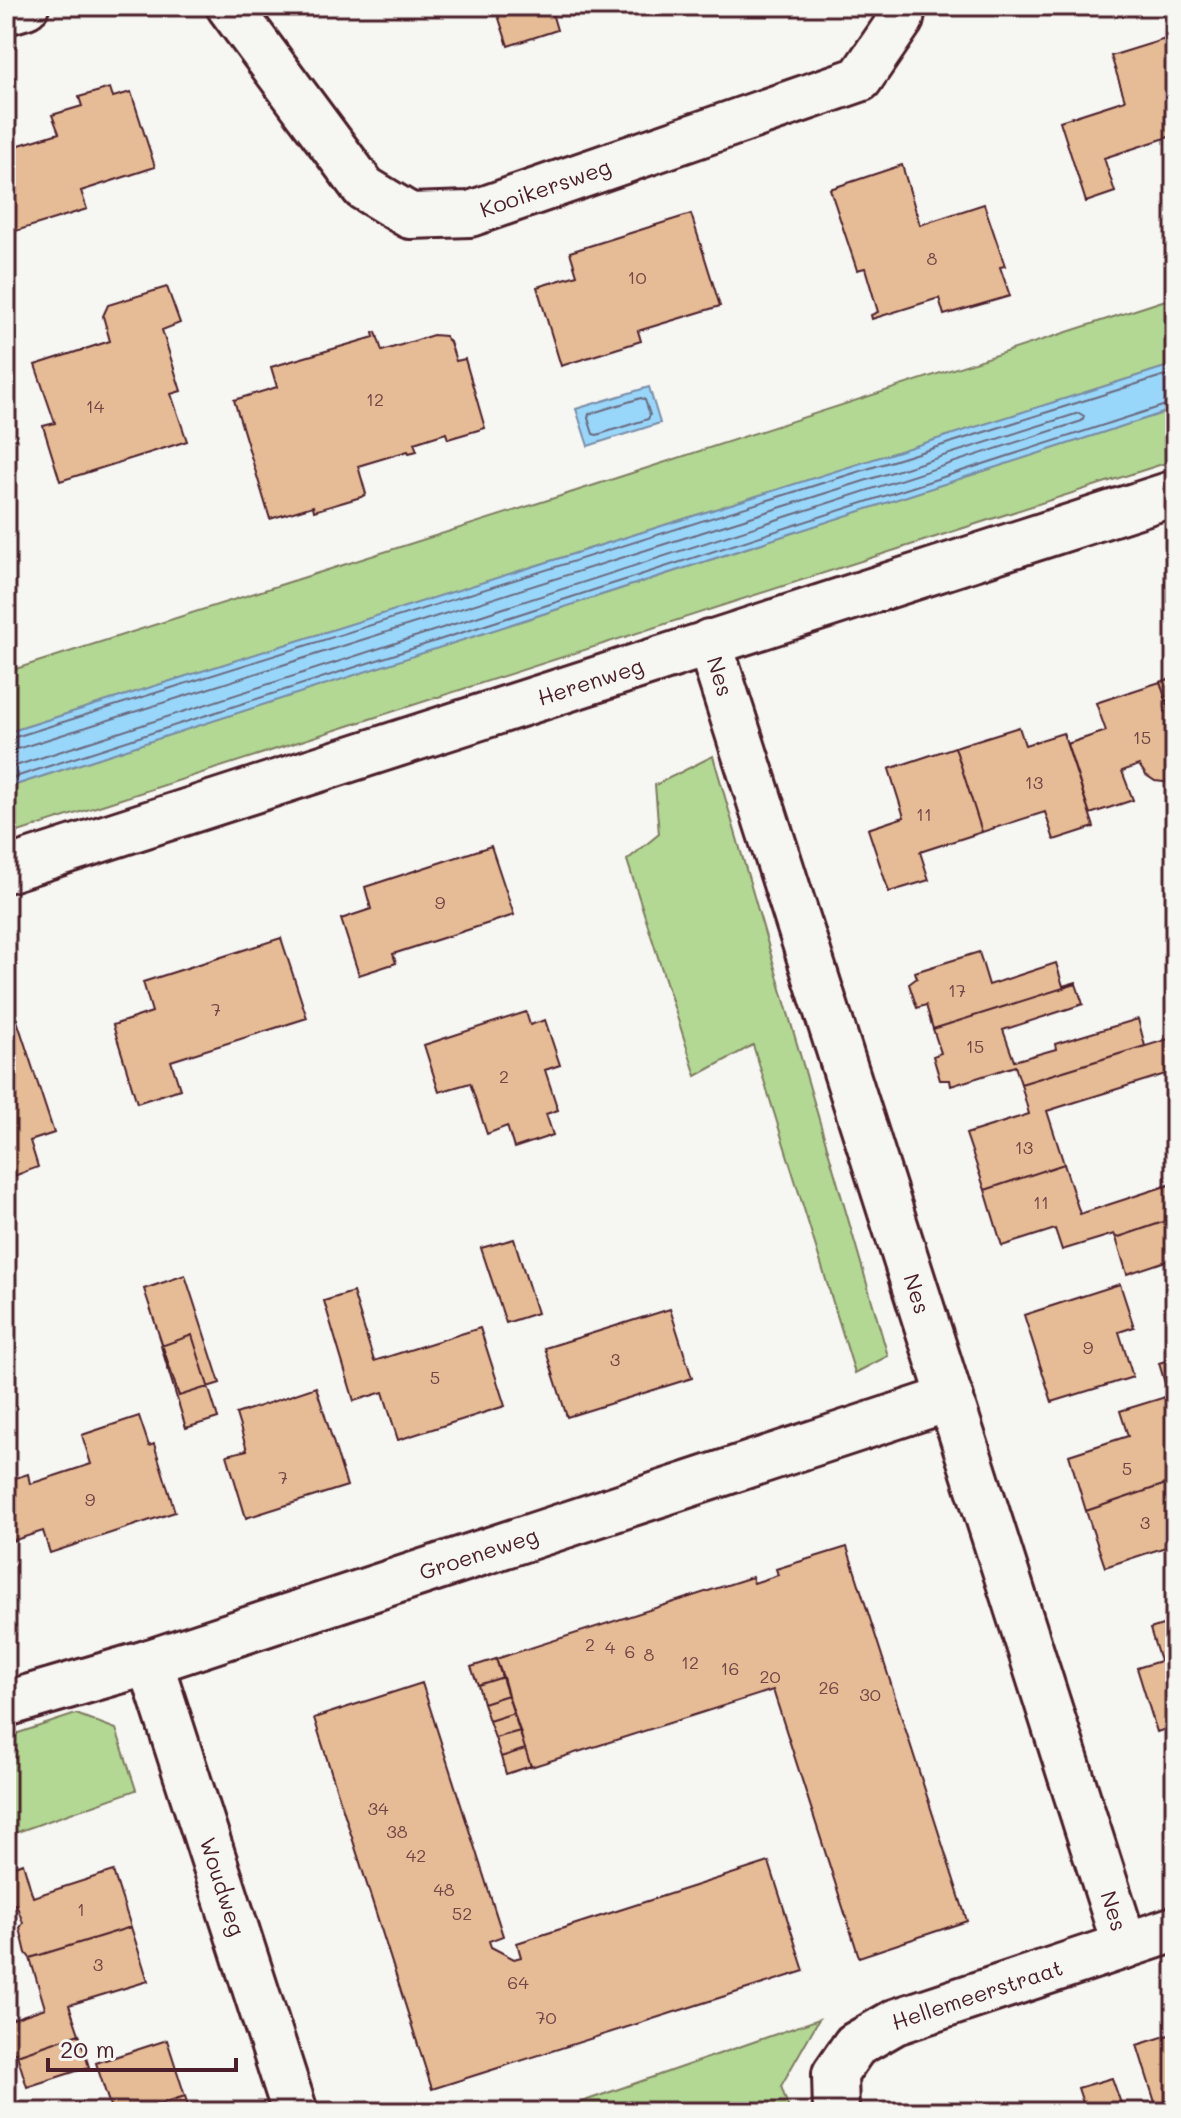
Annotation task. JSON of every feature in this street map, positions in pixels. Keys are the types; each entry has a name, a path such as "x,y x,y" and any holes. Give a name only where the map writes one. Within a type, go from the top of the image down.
{"street":[{"path":"6,12 26,6"},
{"name":"Kooikersweg","path":"229,6 364,188 410,216 470,214 860,79 901,19 903,6"},
{"name":"Herenweg","path":"6,870 1175,493"},
{"name":"Nes","path":"709,642 1125,1946"},
{"name":"Groeneweg","path":"6,1704 150,1662 951,1398"},
{"name":"Woudweg","path":"150,1662 295,2112"},
{"name":"Hellemeerstraat","path":"836,2112 835,2074 855,2045 881,2029 1175,1929"}],"green space":[{"path":"1175,297 1175,364 6,733 6,672"},
{"path":"1175,409 1175,460 6,836 6,788"},
{"path":"713,756 888,1356 855,1373 753,1045 696,1076 627,860 659,834 655,785"},
{"path":"76,1714 116,1729 136,1790 6,1836 6,1737"},
{"path":"819,2019 781,2086 790,2112 553,2112"}],"water":[{"path":"1175,364 1175,409 6,788 6,733"},
{"path":"649,387 660,423 588,446 576,409"}],"building":[{"path":"495,6 550,6 557,30 508,46"},
{"path":"1175,36 1175,135 1104,158 1115,192 1086,202 1060,121 1125,100 1111,56"},
{"path":"110,88 113,97 131,92 155,167 81,191 87,209 6,234 6,149 59,133 52,115 82,106 79,97"},
{"path":"902,165 920,225 984,204 1005,266 1000,267 1010,296 944,315 939,298 872,319 871,315 878,312 865,268 857,270 830,189"},
{"path":"691,214 720,306 638,331 641,341 561,366 537,287 577,275 570,252"},
{"path":"167,287 180,323 162,330 181,391 171,394 187,441 60,481 43,426 55,423 35,365 110,341 103,316 108,305"},
{"path":"376,332 382,351 433,335 445,336 456,361 465,359 485,428 448,439 446,433 414,443 417,451 358,466 366,494 361,497 314,511 313,506 270,519 234,400 277,387 271,367 374,337 373,333"},
{"path":"1175,677 1175,728 1160,682"},
{"path":"1160,682 1175,728 1175,779 1155,781 1139,765 1122,771 1133,800 1090,814 1067,744 1106,731 1096,703"},
{"path":"1019,727 1025,745 1063,733 1094,827 1054,840 1045,812 982,832 955,747"},
{"path":"955,747 982,832 920,852 929,880 889,892 868,829 904,817 889,769"},
{"path":"491,846 514,915 393,954 396,963 359,975 341,919 371,909 365,887"},
{"path":"281,938 307,1018 171,1061 180,1089 137,1103 113,1025 152,1012 143,982"},
{"path":"979,952 989,985 1056,963 1063,986 1076,984 933,1029 926,1005 917,1008 909,984 917,978 915,972"},
{"path":"1076,984 1083,1004 1003,1030 1014,1061 1056,1049 1055,1044 1138,1019 1145,1046 1021,1084 1015,1066 951,1086 950,1080 940,1080 933,1056 941,1053 933,1029"},
{"path":"11,1002 54,1133 30,1141 38,1167 6,1179 6,1003"},
{"path":"526,1012 530,1025 545,1020 560,1065 545,1070 558,1110 546,1114 553,1135 514,1148 507,1126 487,1134 470,1083 439,1092 424,1045"},
{"path":"1175,1037 1175,1071 1047,1111 1064,1164 985,1190 966,1134 1029,1114 1021,1084"},
{"path":"1064,1164 1080,1214 1175,1183 1175,1218 1116,1238 1114,1234 1062,1250 1055,1229 1002,1246 985,1190"},
{"path":"1175,1218 1175,1258 1127,1274 1116,1238"},
{"path":"514,1239 537,1313 506,1323 481,1248"},
{"path":"185,1275 220,1383 179,1396 144,1289"},
{"path":"1120,1284 1134,1327 1119,1332 1133,1377 1052,1402 1024,1315"},
{"path":"353,1292 374,1361 480,1328 505,1406 398,1440 383,1392 354,1401 324,1301"},
{"path":"670,1309 692,1378 567,1417 545,1348"},
{"path":"192,1335 218,1418 186,1428 161,1346"},
{"path":"1175,1358 1175,1394 1169,1397 1159,1363"},
{"path":"316,1387 347,1486 246,1518 227,1455 247,1450 236,1414"},
{"path":"1175,1394 1175,1481 1086,1511 1069,1455 1128,1436 1120,1411"},
{"path":"139,1416 149,1446 154,1444 175,1512 50,1553 43,1531 9,1542 6,1532 6,1481 28,1474 30,1484 91,1464 82,1435"},
{"path":"1175,1481 1175,1544 1105,1567 1086,1511"},
{"path":"847,1547 967,1921 859,1957 773,1690 531,1767 496,1659 752,1577 754,1583 778,1575 776,1569"},
{"path":"1175,1621 1175,1726 1157,1732 1137,1668 1160,1661 1150,1629"},
{"path":"496,1659 503,1677 478,1685 471,1667"},
{"path":"503,1677 508,1695 483,1703 478,1685"},
{"path":"422,1683 503,1936 489,1941 491,1947 514,1959 521,1957 517,1943 769,1862 804,1971 432,2089 314,1718"},
{"path":"508,1695 514,1713 489,1721 483,1703"},
{"path":"514,1713 520,1731 495,1738 489,1721"},
{"path":"520,1731 525,1749 501,1757 495,1738"},
{"path":"525,1749 531,1766 506,1774 501,1757"},
{"path":"23,1863 33,1897 113,1871 131,1927 30,1958 26,1953 20,1928 23,1923 16,1904 6,1907 6,1869"},
{"path":"131,1927 148,1981 69,2005 79,2034 17,2055 16,2052 6,2055 7,2021 45,2008 30,1958"},
{"path":"1175,2033 1175,2112 1158,2112 1137,2045"},
{"path":"79,2034 89,2067 27,2087 17,2055"},
{"path":"167,2040 185,2096 134,2112 112,2112 96,2063"},
{"path":"1112,2078 1124,2112 1086,2112 1078,2088"},
{"path":"185,2096 190,2112 134,2112"}]}
